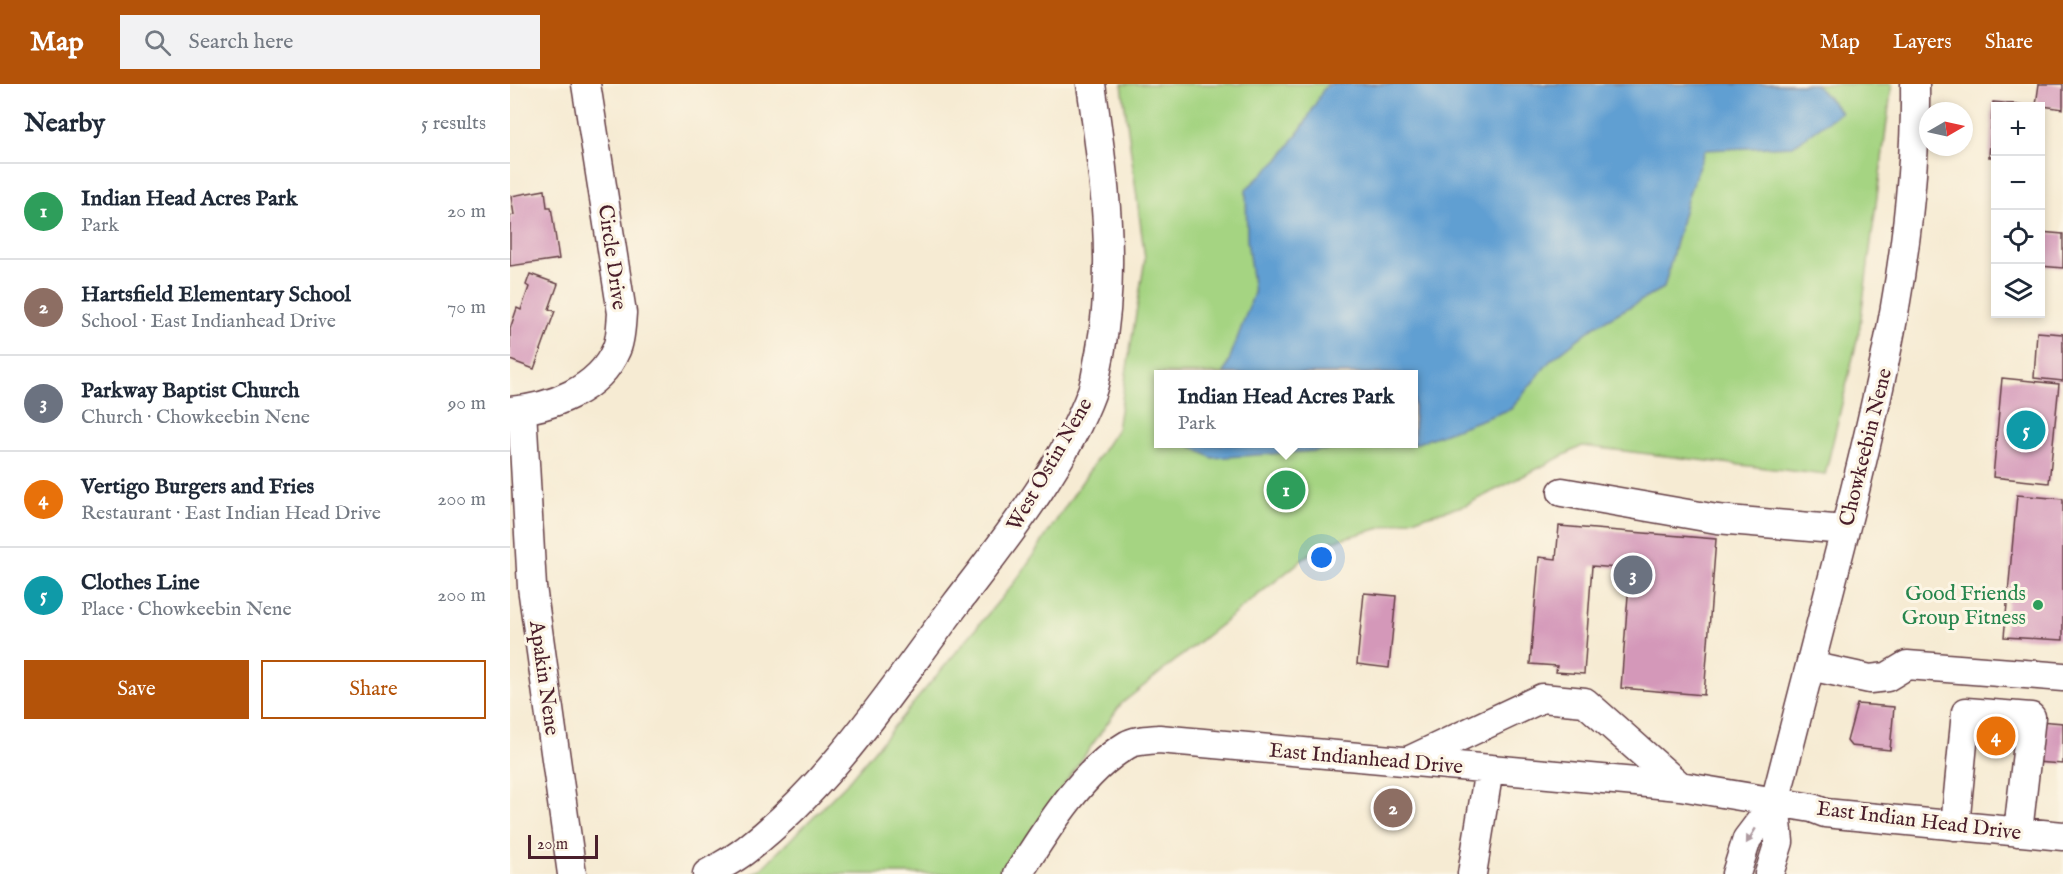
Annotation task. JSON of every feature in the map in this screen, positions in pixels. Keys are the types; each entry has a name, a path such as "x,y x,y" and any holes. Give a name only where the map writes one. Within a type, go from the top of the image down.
{"street":[{"name":"Circle Drive","path":"516,410 547,404 574,393 604,372 617,349 621,302 586,84"},
{"name":"West Ostin Nene","path":"707,874 746,850 792,809 823,778 864,727 1017,523 1064,447 1092,390 1106,322 1109,261 1106,193 1091,84"},
{"name":"Chowkeebin Nene","path":"1768,874 1779,842 1775,802 1883,379 1898,292 1909,198 1915,84"},
{"name":"Apakin Nene","path":"516,410 532,587 572,874"},
{"path":"1562,492 1717,519 1845,530"},
{"path":"1809,666 1870,679 1887,677 1907,665 2063,677"},
{"path":"1406,762 1542,698 1584,702 1680,786"},
{"path":"1955,826 1966,712 2031,717 2018,832"},
{"name":"East Indianhead Drive","path":"1018,874 1047,828 1098,767 1129,743 1159,739 1680,786 1775,802"},
{"path":"1472,874 1489,769"},
{"name":"Chowkeebin Nene","path":"1736,874 1747,839 1775,802"},
{"name":"East Indian Head Drive","path":"1775,802 1812,808 1825,813 2063,836"}],"green space":[{"path":"1122,84 1892,84 1859,332 1825,475 1582,446 1466,505 1322,544 1121,704 1001,874 752,874 761,869 846,784 1018,578 1117,429 1145,259"}],"water":[{"path":"1329,84 1815,84 1841,112 1793,146 1705,150 1688,196 1664,288 1595,326 1550,361 1511,409 1418,443 1418,370 1225,370 1254,293 1247,240 1246,189 1281,157 1305,123 1324,88"},
{"path":"1194,448 1357,448 1212,458"}],"building":[{"path":"2039,84 2063,84 2063,109 2045,106 2045,102 2036,102"},
{"path":"1991,130 1991,157 1989,157"},
{"path":"545,190 547,207 551,207 559,259 510,266 510,216 514,215 511,196"},
{"path":"2045,232 2063,234 2063,268 2045,266"},
{"path":"530,274 558,284 549,309 555,311 534,369 510,360 510,329 517,308 521,310 529,287 526,285"},
{"path":"2037,332 2063,334 2063,381 2034,378"},
{"path":"2002,378 2059,384 2049,483 1993,477"},
{"path":"2017,495 2063,499 2063,640 2004,637"},
{"path":"1559,526 1716,539 1704,695 1621,688 1630,569 1592,566 1584,674 1556,672 1557,666 1530,664 1539,557 1556,559"},
{"path":"1364,593 1396,596 1389,668 1357,664"},
{"path":"1857,704 1894,707 1890,750 1851,746 1847,741"},
{"path":"2039,721 2063,723 2063,764 2035,762"}],"place":[{"name":"Clothes Line","path":"2026,430"},
{"name":"Indian Head Acres Park","path":"1286,490"},
{"name":"Parkway Baptist Church","path":"1633,575"},
{"name":"Good Friends Group Fitness","path":"2038,605"},
{"name":"Vertigo Burgers and Fries","path":"1996,736"},
{"name":"Hartsfield Elementary School","path":"1393,808"}]}
